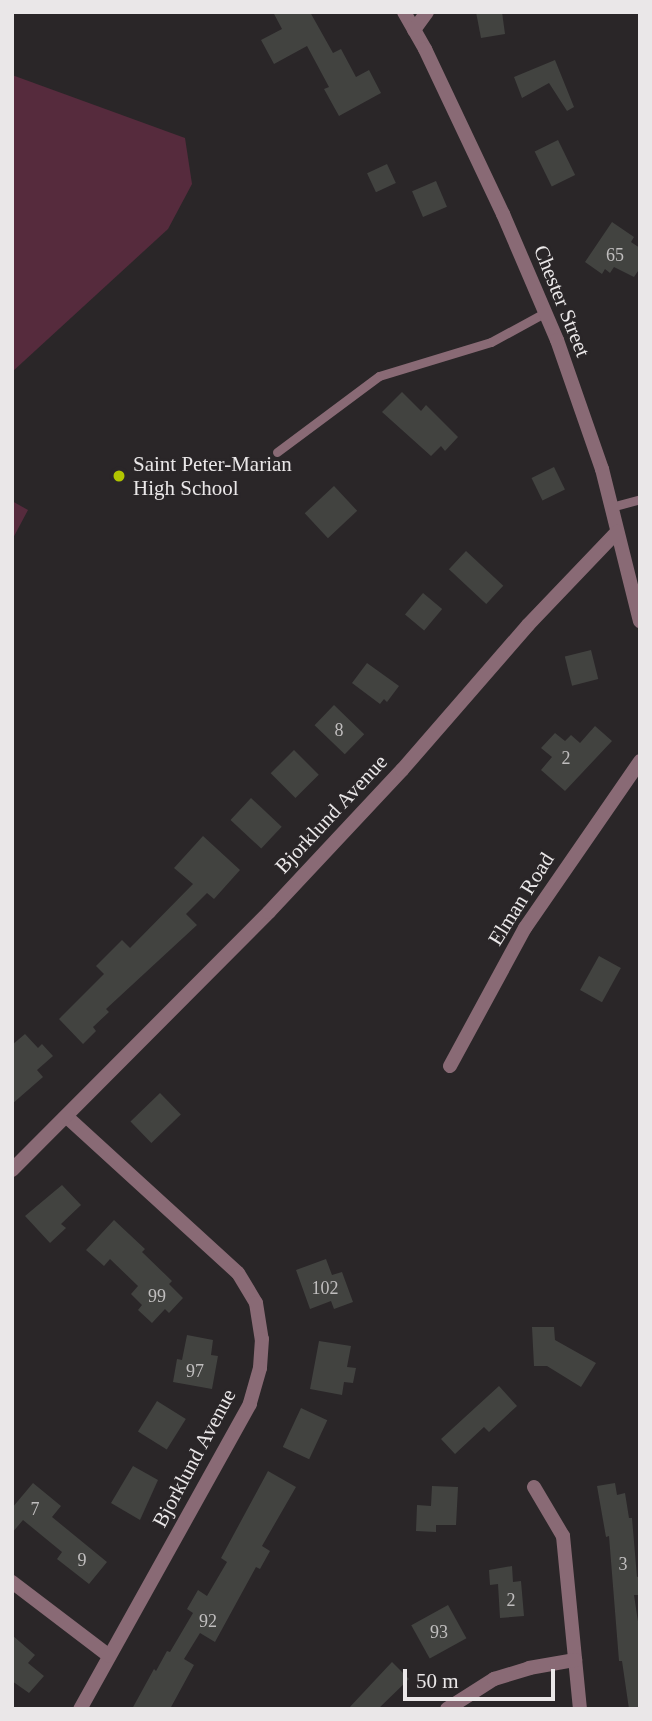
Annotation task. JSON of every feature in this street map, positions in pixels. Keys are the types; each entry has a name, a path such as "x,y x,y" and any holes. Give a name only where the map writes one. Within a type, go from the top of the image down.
{"street":[{"name":"Chester Street","path":"404,12 503,214 546,313 598,459 640,621"},
{"path":"414,30 427,12"},
{"name":"Bjorklund Avenue","path":"12,1170 268,912 402,770 528,625 617,532"},
{"name":"Elman Road","path":"450,1066 525,928 640,761"},
{"name":"Bjorklund Avenue","path":"66,1117 238,1273 256,1303 262,1339 260,1368 250,1404 80,1709"},
{"path":"534,1486 563,1535 580,1709"},
{"path":"12,1582 109,1656"},
{"path":"447,1709 494,1679 529,1668 575,1660"}],"lane":[{"path":"277,452 379,376 491,342 546,313"},
{"path":"611,507 640,499"}],"shaded area":[{"path":"12,75 185,138 192,184 168,229 12,372"},
{"path":"12,501 28,510 12,540"}],"building":[{"path":"273,12 310,12 333,53 341,49 356,77 369,70 381,93 339,116 324,89 329,87 307,46 274,64 261,40 282,29"},
{"path":"476,12 502,12 505,34 481,38"},
{"path":"555,60 574,107 567,111 549,83 522,98 514,77"},
{"path":"558,140 575,175 552,186 535,151"},
{"path":"387,164 396,183 376,192 367,173"},
{"path":"436,181 447,207 423,217 412,191"},
{"path":"612,222 634,237 631,242 640,248 640,268 634,277 614,267 610,273 605,269 602,274 585,262"},
{"path":"402,392 421,411 426,405 458,437 445,451 441,446 431,456 382,412"},
{"path":"554,467 565,489 542,500 532,478"},
{"path":"334,486 357,511 328,538 305,513"},
{"path":"466,551 503,586 486,604 449,569"},
{"path":"423,593 442,609 424,631 405,614"},
{"path":"591,650 598,679 572,686 565,657"},
{"path":"367,663 399,686 387,702 384,699 380,704 352,683"},
{"path":"334,705 364,734 345,754 315,725"},
{"path":"595,726 612,741 565,791 541,770 552,757 541,748 555,733 565,741 571,735 580,743"},
{"path":"294,750 319,775 295,798 271,773"},
{"path":"251,798 282,827 261,849 231,820"},
{"path":"203,836 240,870 214,899 207,893 186,914 197,925 106,1009 109,1012 93,1027 96,1031 83,1044 59,1019 104,974 96,966 122,940 130,948 193,884 174,868"},
{"path":"599,956 621,968 602,1002 580,990"},
{"path":"25,1034 38,1048 42,1044 53,1056 37,1070 43,1077 12,1104 12,1045"},
{"path":"160,1093 181,1115 151,1143 131,1121"},
{"path":"62,1185 81,1205 61,1224 66,1228 50,1243 25,1216"},
{"path":"114,1220 145,1249 142,1252 172,1281 169,1284 183,1298 169,1313 165,1309 152,1323 138,1310 142,1305 131,1294 138,1286 110,1259 104,1266 86,1250"},
{"path":"326,1259 332,1275 342,1272 353,1302 334,1309 331,1301 310,1309 296,1270"},
{"path":"532,1327 554,1327 555,1340 596,1363 581,1387 547,1366 534,1366"},
{"path":"187,1335 213,1340 211,1355 218,1356 212,1389 173,1382 177,1359 182,1360"},
{"path":"319,1341 351,1346 347,1367 356,1368 353,1383 344,1382 342,1395 310,1389"},
{"path":"499,1386 517,1406 489,1432 484,1427 455,1454 441,1439"},
{"path":"157,1401 186,1419 167,1450 138,1432"},
{"path":"301,1408 327,1420 309,1459 283,1447"},
{"path":"133,1466 158,1480 140,1520 111,1503"},
{"path":"268,1471 296,1487 262,1546 270,1551 260,1569 256,1567 215,1642 200,1633 184,1659 194,1665 170,1709 132,1709 154,1669 156,1671 167,1651 170,1652 193,1613 187,1609 198,1590 207,1596 227,1562 221,1558"},
{"path":"33,1483 61,1506 52,1517 107,1562 89,1584 57,1559 62,1552 23,1520 12,1533 12,1508"},
{"path":"615,1483 617,1495 625,1493 629,1518 632,1518 637,1577 640,1576 640,1595 634,1595 640,1635 640,1709 629,1709 622,1661 619,1661 609,1536 606,1537 597,1486"},
{"path":"432,1486 458,1487 456,1525 436,1525 436,1532 416,1531 417,1505 431,1506"},
{"path":"512,1566 513,1582 521,1581 524,1616 500,1618 498,1584 490,1585 489,1570"},
{"path":"448,1605 466,1638 430,1659 411,1625"},
{"path":"12,1635 35,1655 28,1663 44,1676 29,1693 12,1681"},
{"path":"392,1662 409,1679 378,1709 348,1709"}],"place":[{"name":"Saint Peter-Marian High School","path":"119,476"}]}
